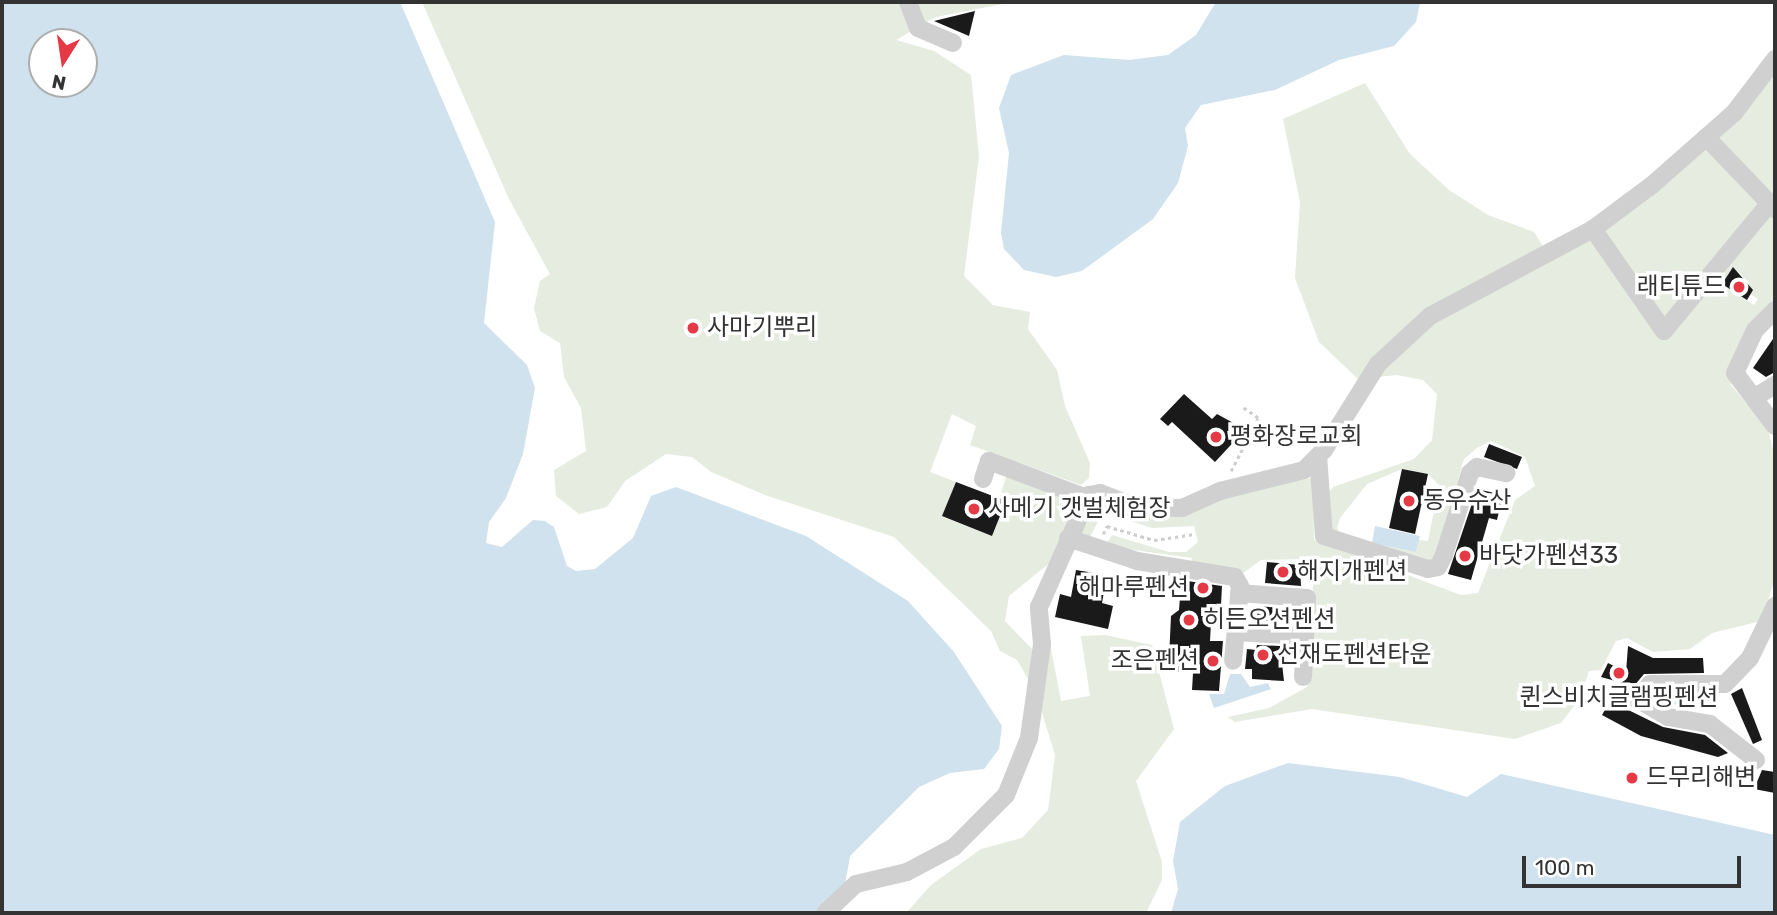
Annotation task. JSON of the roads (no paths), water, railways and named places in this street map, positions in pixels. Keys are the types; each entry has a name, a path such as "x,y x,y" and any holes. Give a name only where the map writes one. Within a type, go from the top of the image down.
{"lane":[{"path":"908,2 918,28 953,43"},
{"path":"983,479 989,461 1087,498 1100,493 1137,507 1182,508 1230,489 1304,470 1318,456 1378,365 1430,316 1593,229 1706,137 1752,94 1775,59"},
{"path":"1593,229 1664,331 1772,206 1706,137"},
{"path":"1775,310 1755,330 1735,365 1737,379 1775,423"},
{"path":"1755,398 1775,385"},
{"path":"1318,456 1324,537 1428,569 1438,567 1444,555 1470,473 1477,467 1506,473"},
{"path":"825,913 856,884 906,872 954,847 1006,795 1029,738 1042,644 1039,607 1087,498"},
{"path":"1068,538 1095,550 1226,572 1235,577 1240,593 1233,661"},
{"path":"1240,593 1307,598 1302,636 1303,677"},
{"path":"1775,607 1775,636"},
{"path":"1638,700 1650,684 1725,684 1750,658 1775,607"},
{"path":"1236,632 1302,636"},
{"path":"1616,692 1638,700 1668,717 1710,724 1756,760"}],"water":[{"path":"2,2 400,2 495,222 484,323 527,365 535,388 523,454 506,498 489,522 486,543 502,547 533,520 545,521 554,527 567,566 576,571 595,569 633,538 651,496 676,487 806,536 908,601 954,652 1002,726 999,749 984,769 950,773 919,787 850,856 845,885 829,913 2,913"},
{"path":"1216,2 1420,3 1416,22 1394,46 1339,60 1275,90 1201,105 1185,128 1188,146 1178,183 1153,219 1082,271 1056,277 1024,270 1004,249 1001,233 1009,153 999,108 1011,75 1064,55 1129,60 1168,55 1196,35"},
{"path":"1375,526 1420,536 1416,552 1372,543"},
{"path":"1230,674 1241,674 1250,687 1268,683 1271,689 1214,708 1209,694 1224,694"},
{"path":"1647,692 1709,692 1711,706 1666,704 1646,697"},
{"path":"1288,763 1400,777 1467,797 1501,774 1775,835 1775,913 1171,913 1178,889 1173,861 1180,822 1225,786"}],"place":[{"name":"래티튜드","path":"1739,287"},
{"name":"사마기뿌리","path":"693,328"},
{"name":"평화장로교회","path":"1216,437"},
{"name":"동우수산","path":"1409,501"},
{"name":"사메기 갯벌체험장","path":"974,509"},
{"name":"바닷가펜션33","path":"1465,556"},
{"name":"해지개펜션","path":"1283,572"},
{"name":"해마루펜션","path":"1203,588"},
{"name":"히든오션펜션","path":"1189,620"},
{"name":"선재도펜션타운","path":"1263,655"},
{"name":"조은펜션","path":"1213,661"},
{"name":"퀸스비치글램핑펜션","path":"1619,673"},
{"name":"드무리해변","path":"1632,778"}]}
